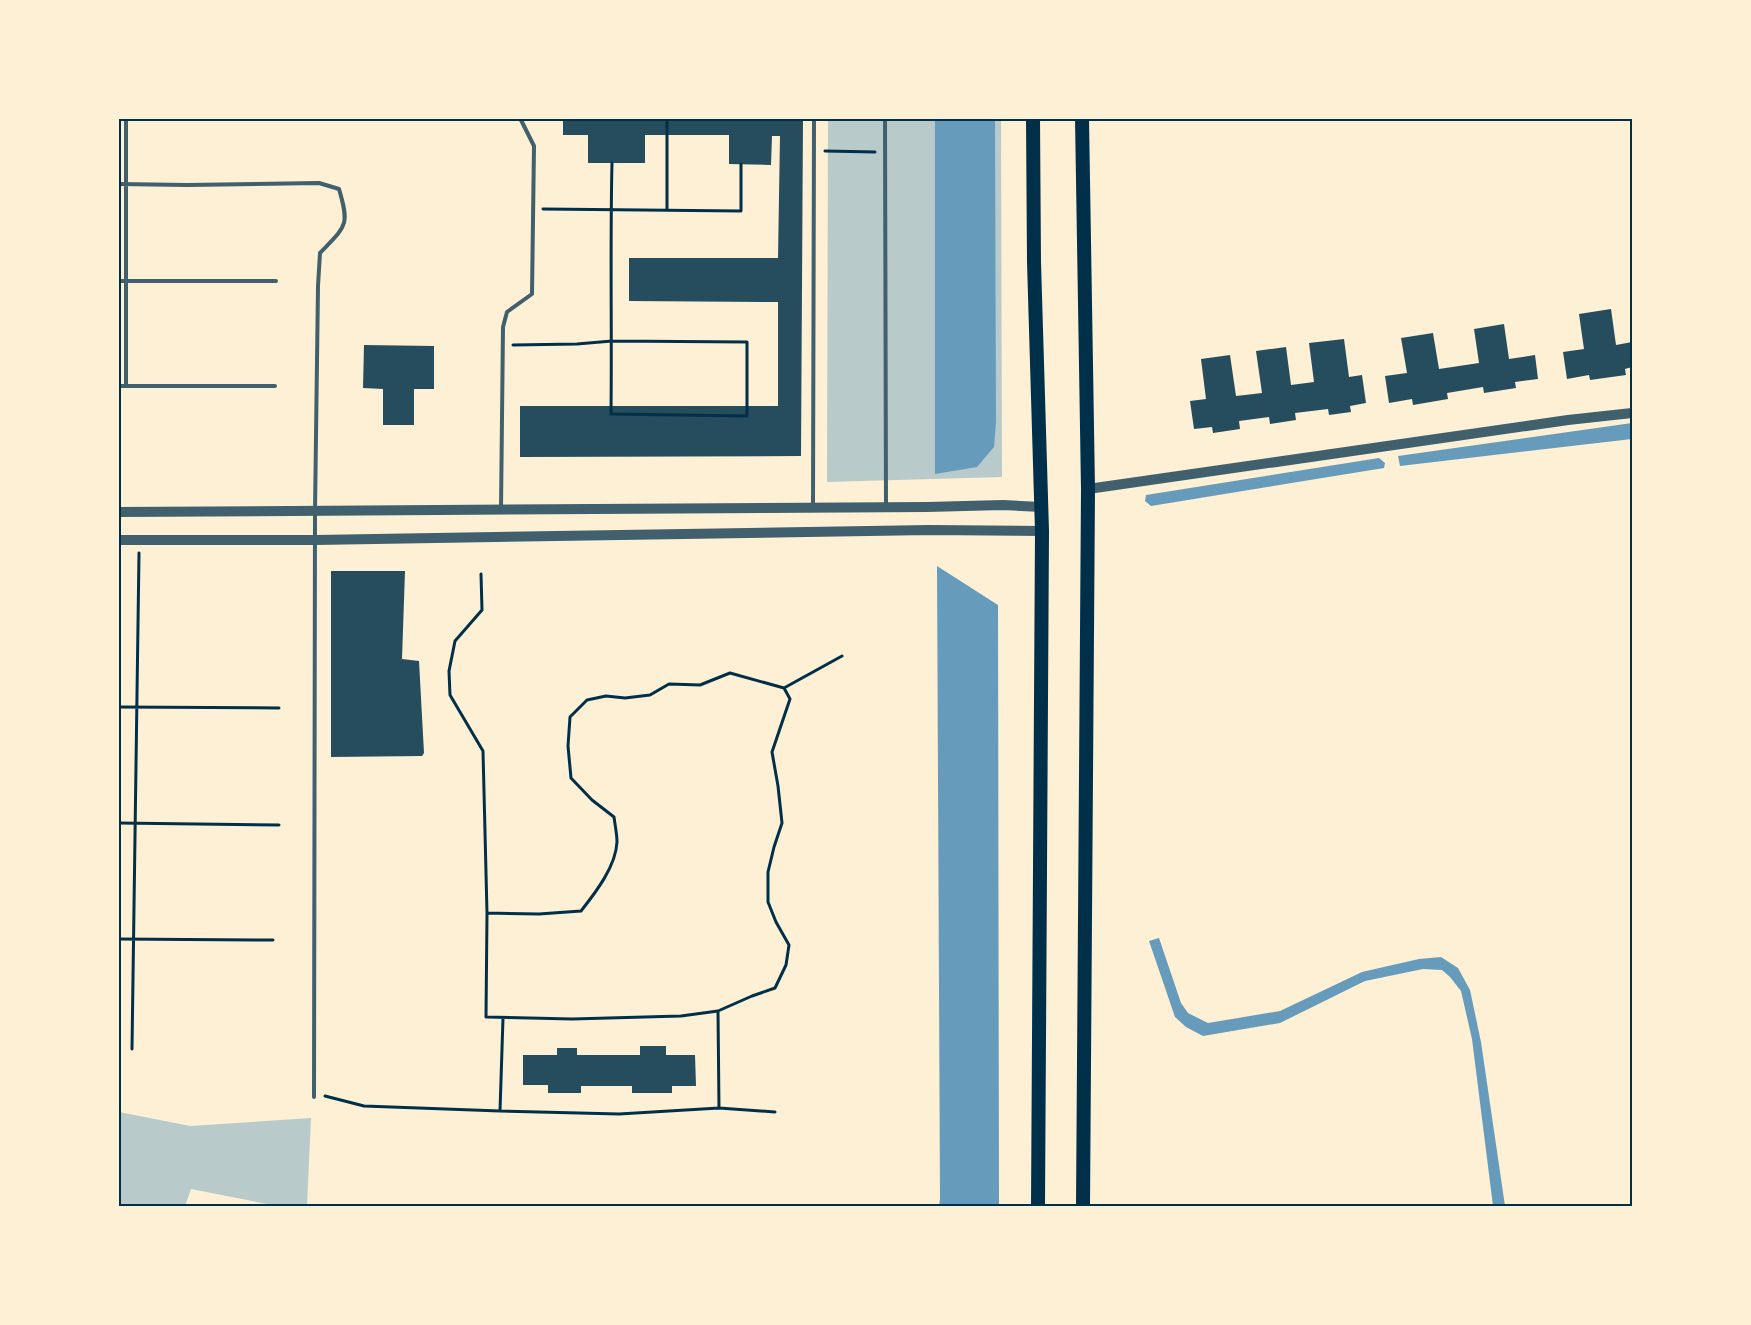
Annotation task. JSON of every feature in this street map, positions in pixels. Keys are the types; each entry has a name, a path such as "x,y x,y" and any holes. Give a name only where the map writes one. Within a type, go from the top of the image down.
{"highway":[{"path":"1033,118 1034,262 1042,531 1038,1206"},
{"path":"1082,118 1088,489 1083,1206"}],"street":[{"path":"1088,489 1568,420 1632,413"},
{"path":"118,512 1041,507"},
{"path":"118,540 315,540 929,530 1042,531"}],"lane":[{"path":"126,118 126,386"},
{"path":"501,510 502,327 507,312 532,294 534,146 520,118"},
{"path":"813,508 814,118"},
{"path":"885,118 886,508"},
{"path":"118,184 319,183 339,189 346,212 342,230 320,253 318,285 315,512 314,1097"},
{"path":"118,281 276,281"},
{"path":"118,386 274,386"}],"path":[{"path":"667,118 667,210"},
{"path":"814,150 885,152"},
{"path":"502,345 612,341 747,342 747,416 611,414 612,341 611,209 612,163"},
{"path":"532,209 741,210 741,164"},
{"path":"132,1049 139,540"},
{"path":"480,574 482,610 455,641 449,671 450,695 483,751 488,913 486,1017 640,1019 681,1016 718,1011 774,988 786,965 789,945 768,902 768,872 782,823 772,752 790,699 784,688"},
{"path":"488,913 539,914 581,911 609,870 617,843 614,818 592,800 571,778 568,746 570,717 587,700 606,696 625,698 650,696 669,684 700,685 730,673 784,688 842,656"},
{"path":"118,707 279,708"},
{"path":"118,824 279,825"},
{"path":"118,939 273,940"},
{"path":"718,1011 718,1108"},
{"path":"500,1111 503,1018"},
{"path":"314,1097 326,1096 364,1106 500,1111 619,1114 718,1108 775,1112"}],"shaded area":[{"path":"828,119 1001,119 1002,477 827,482"},
{"path":"119,1112 190,1126 311,1118 307,1206 277,1206 191,1189 185,1206 119,1206"}],"water":[{"path":"935,119 995,119 996,423 994,447 977,467 935,474"},
{"path":"1632,423 1632,439 1400,466 1398,456"},
{"path":"1379,458 1385,463 1384,468 1151,506 1145,501 1146,495"},
{"path":"937,566 998,605 999,1206 939,1206"},
{"path":"1159,938 1181,1003 1188,1013 1208,1023 1280,1011 1362,972 1419,959 1441,957 1458,968 1470,990 1481,1042 1505,1206 1493,1206 1472,1039 1461,991 1442,970 1423,969 1365,981 1280,1023 1203,1036 1186,1027 1175,1017 1149,941"}],"building":[{"path":"563,118 803,118 801,456 520,457 520,406 778,406 778,302 629,301 629,258 778,258 780,136 772,136 771,165 729,164 729,135 645,135 645,163 588,163 588,135 563,135"},
{"path":"1611,309 1616,345 1632,342 1632,367 1625,369 1626,375 1590,380 1589,375 1567,379 1563,352 1584,349 1579,314"},
{"path":"1504,324 1509,359 1535,355 1538,379 1515,382 1516,388 1484,393 1483,387 1447,393 1448,399 1413,405 1412,399 1389,403 1385,376 1407,373 1401,338 1433,333 1439,369 1479,363 1474,329"},
{"path":"1344,339 1349,377 1362,375 1366,403 1350,406 1351,412 1329,415 1328,409 1295,413 1296,420 1270,424 1269,417 1239,421 1240,429 1213,433 1212,427 1194,429 1190,401 1206,399 1201,359 1230,355 1236,396 1262,393 1256,351 1286,347 1291,385 1314,382 1309,343"},
{"path":"364,345 434,346 434,389 414,389 414,425 383,425 383,389 363,388"},
{"path":"331,571 405,571 402,659 419,661 424,753 422,756 331,757"},
{"path":"640,1046 666,1046 666,1055 695,1055 696,1086 672,1086 672,1093 632,1093 632,1086 581,1086 581,1093 548,1093 548,1085 523,1085 523,1055 557,1055 557,1048 577,1048 577,1055 640,1055"}]}
